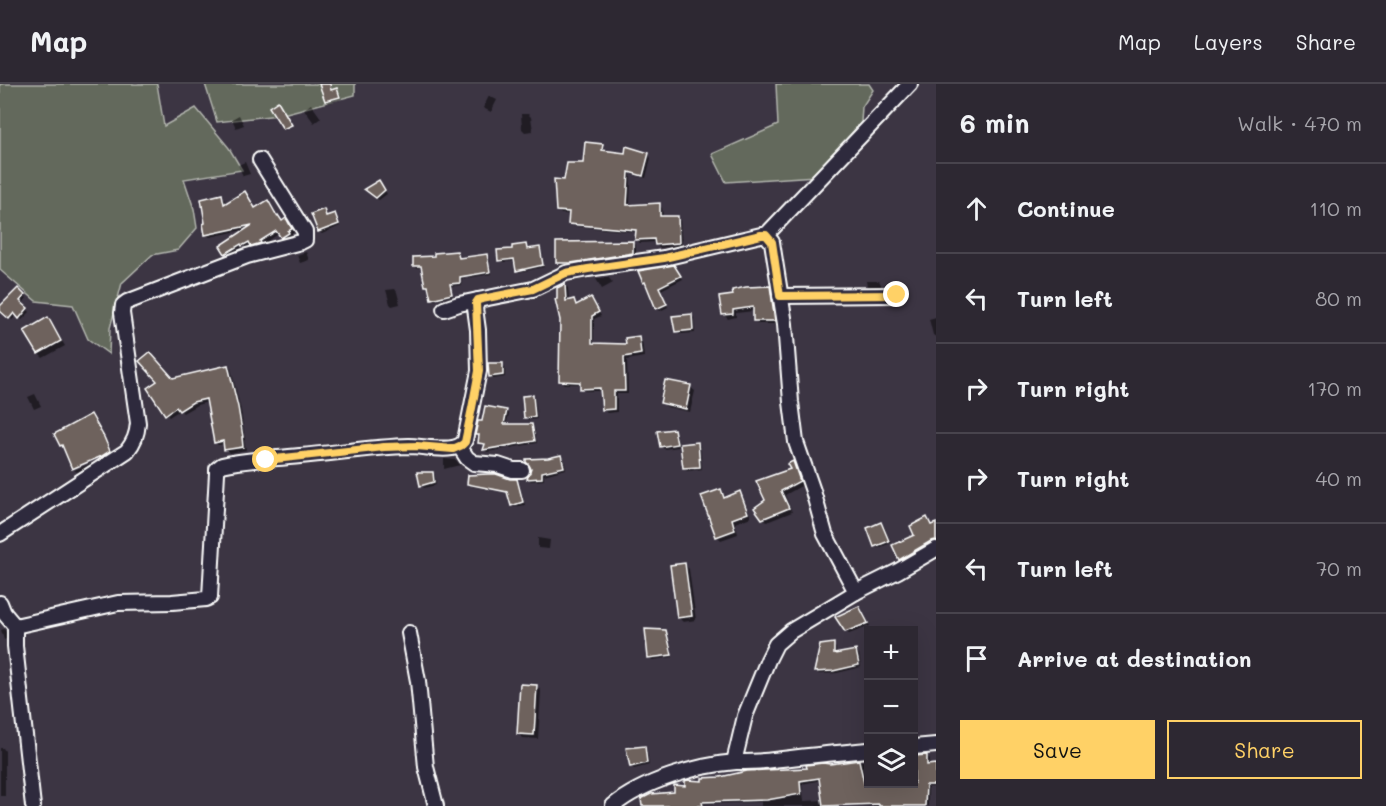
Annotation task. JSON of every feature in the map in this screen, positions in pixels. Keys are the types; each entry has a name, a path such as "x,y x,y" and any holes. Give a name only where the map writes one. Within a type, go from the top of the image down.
{"street":[{"path":"444,309 533,289 566,273 664,258 766,235 910,84"},
{"path":"0,534 127,451 133,443 138,423 122,313 123,305 247,256 305,240 305,232 260,160"},
{"path":"766,235 772,242 785,324 796,442 825,534 855,592"},
{"path":"780,296 897,295"},
{"path":"15,626 116,603 172,602 210,597 216,473 222,465 384,447 417,446 453,449 460,447 465,442 479,371 475,308 478,300"},
{"path":"460,447 467,458 474,462 522,470"},
{"path":"734,762 745,717 776,644 791,631 855,592 936,549"},
{"path":"0,603 4,613 15,626 15,646 33,806"},
{"path":"409,633 418,681 426,767 436,806"},
{"path":"918,747 936,746"},
{"path":"617,804 646,786 690,769 734,762 758,762 864,750"}],"green space":[{"path":"0,84 157,84 164,126 196,108 229,148 242,170 184,179 194,209 197,228 178,250 152,255 122,283 110,328 109,354 88,339 73,305 36,301 0,270"},
{"path":"205,84 355,84 355,95 279,115 217,122"},
{"path":"776,84 869,84 873,90 862,107 861,122 816,176 726,182 712,154 778,125"}],"building":[{"path":"319,84 330,84 331,90 337,88 340,97 325,101"},
{"path":"278,101 292,125 283,129 269,107"},
{"path":"585,142 603,144 602,150 625,153 626,146 649,153 643,176 629,172 627,205 660,203 660,216 678,216 679,243 655,245 654,239 635,240 636,230 568,224 569,212 556,211 554,179 564,180 567,163 583,163"},
{"path":"379,180 385,190 376,198 364,189"},
{"path":"245,191 255,208 268,200 277,216 282,221 286,218 292,229 281,238 276,231 260,241 261,243 251,246 249,242 242,246 241,244 225,254 220,246 252,225 205,235 201,199 222,194 224,204"},
{"path":"324,209 326,216 335,213 339,224 318,232 311,214"},
{"path":"633,241 633,253 571,263 556,263 556,242"},
{"path":"526,244 527,249 540,247 543,265 516,271 514,259 498,261 497,250 512,249 512,246"},
{"path":"457,251 459,258 487,254 490,272 460,277 460,283 450,284 452,294 431,299 428,286 425,286 421,266 413,266 413,257 434,256 434,253"},
{"path":"674,265 681,276 659,287 667,304 656,309 638,271"},
{"path":"565,284 566,301 574,299 576,305 591,297 599,312 592,316 592,343 626,344 625,338 639,336 641,354 624,357 625,391 614,391 614,409 602,410 600,388 580,389 580,382 559,381 560,320 555,299 557,299 557,288"},
{"path":"770,286 775,321 753,321 753,307 733,310 733,314 722,315 719,297 733,295 732,290"},
{"path":"18,288 25,295 20,301 28,308 19,319 14,313 9,319 0,311 0,306"},
{"path":"692,314 693,330 675,332 672,316"},
{"path":"48,317 61,341 38,354 24,331"},
{"path":"150,352 173,378 228,365 238,407 243,447 224,450 223,441 214,443 206,399 193,402 179,411 176,407 165,415 147,388 157,381 139,361"},
{"path":"488,363 503,363 503,375 489,377"},
{"path":"665,380 691,385 686,409 660,403"},
{"path":"533,395 535,417 524,418 522,396"},
{"path":"485,406 507,410 504,424 532,424 535,441 483,450 485,444 478,443 479,435 475,435 478,421 482,421"},
{"path":"91,414 110,451 72,469 62,445 60,446 54,434"},
{"path":"674,429 677,444 660,447 657,431"},
{"path":"698,442 700,467 683,468 680,444"},
{"path":"561,455 564,467 542,472 542,478 527,479 531,469 526,459"},
{"path":"793,461 800,481 781,491 789,508 762,519 754,508 765,500 756,481 790,469 787,464"},
{"path":"417,472 433,472 434,482 420,486"},
{"path":"496,474 517,479 523,502 511,506 507,492 467,484 468,475"},
{"path":"721,489 724,498 740,491 748,513 732,519 735,530 716,537 701,496"},
{"path":"927,517 931,525 936,523 936,540 899,560 892,545 914,535 910,526"},
{"path":"881,522 889,541 874,547 867,528"},
{"path":"685,563 692,616 677,618 670,565"},
{"path":"859,606 868,623 845,632 835,617"},
{"path":"645,629 666,630 672,655 648,658"},
{"path":"834,643 834,654 856,650 859,665 833,671 814,672 820,645"},
{"path":"520,684 537,685 534,735 517,734"},
{"path":"645,746 647,763 630,767 626,748"},
{"path":"927,755 927,765 936,764 936,785 926,785 925,806 879,806 879,804 823,806 819,778 800,781 801,794 767,800 702,802 703,806 642,806 641,799 651,794 674,792 674,785 685,786 687,780 702,781 702,778 747,771 807,768 806,765 859,760 864,788 918,788 918,756"}],"route":[{"path":"266,460 384,447 417,446 445,449 460,447 465,442 479,371 476,303 482,299 533,289 566,273 664,258 766,235 772,242 780,296 897,295"}]}
